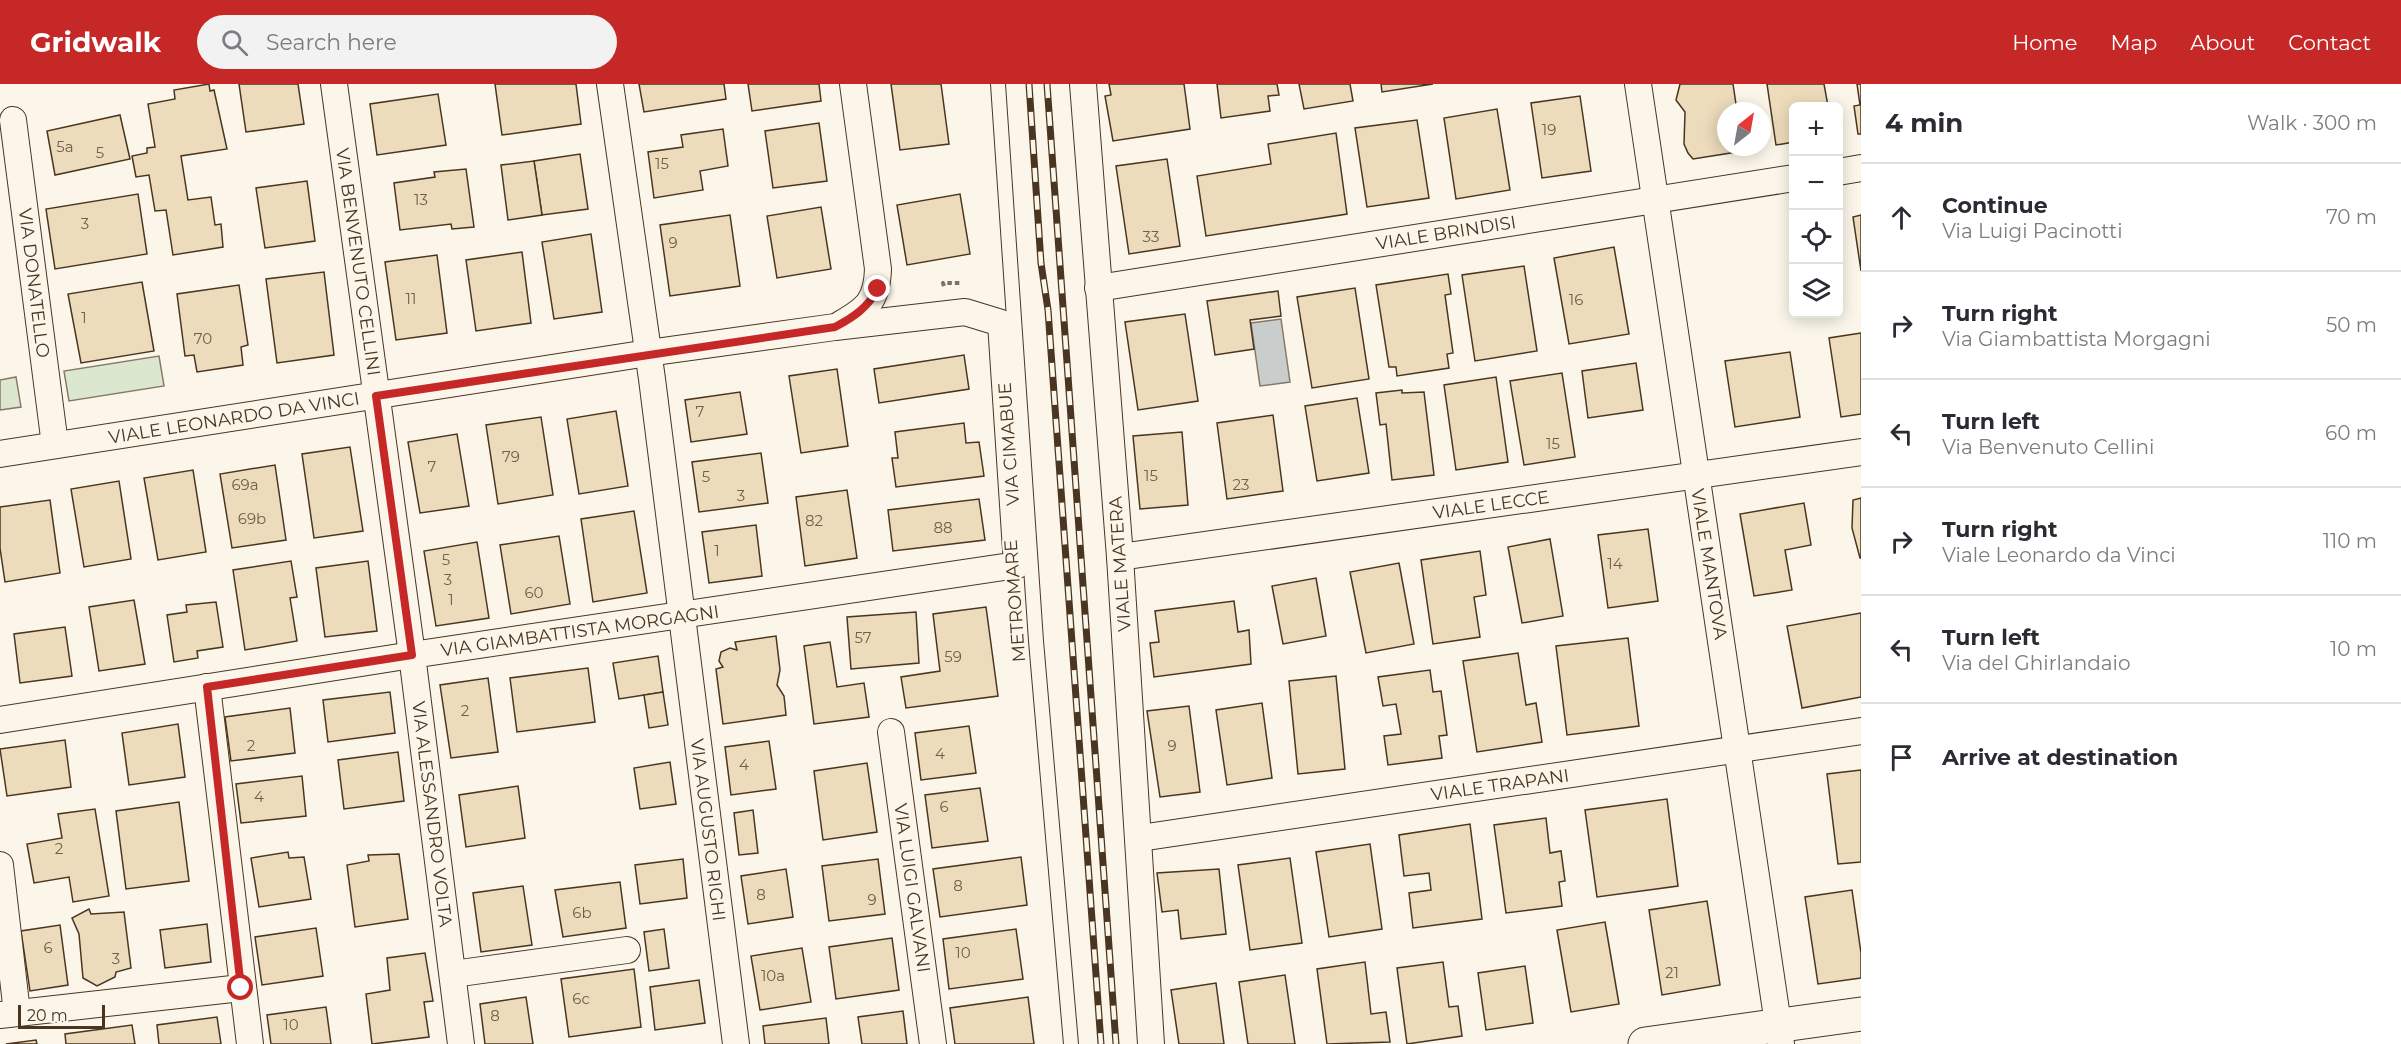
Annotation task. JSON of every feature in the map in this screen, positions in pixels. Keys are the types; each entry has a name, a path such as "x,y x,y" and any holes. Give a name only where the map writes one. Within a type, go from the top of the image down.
{"street":[{"name":"VIA BENVENUTO CELLINI","path":"334,84 412,655"},
{"name":"VIA AUGUSTO RIGHI","path":"610,84 648,353 735,1044"},
{"path":"835,327 870,304 878,289 878,269 853,84"},
{"name":"VIALE MATERA","path":"1083,84 1140,838 1151,1044"},
{"name":"VIALE MANTOVA","path":"1638,84 1780,1035"},
{"name":"VIA DONATELLO","path":"13,120 55,445"},
{"path":"1843,171 1861,168"},
{"name":"VIALE BRINDISI","path":"1098,288 1789,179"},
{"name":"VIALE LEONARDO DA VINCI","path":"0,454 648,353 835,327 965,312 1001,323"},
{"name":"VIA CIMABUE","path":"1001,323 1017,565"},
{"name":"VIALE LECCE","path":"1120,557 1861,452"},
{"name":"VIA GIAMBATTISTA MORGAGNI","path":"0,720 412,655 681,617 1017,565"},
{"name":"VIA ALESSANDRO VOLTA","path":"412,655 461,1044"},
{"path":"207,687 241,988 250,1044"},
{"name":"VIALE TRAPANI","path":"1140,838 1861,731"},
{"name":"VIA LUIGI GALVANI","path":"891,732 933,1044"},
{"path":"0,865 8,1014 241,988"},
{"path":"453,974 627,950"},
{"path":"1645,1044 1780,1035 1861,1014"}],"lane":[{"name":"METROMARE","path":"998,84 1036,641 1071,1044"}],"green space":[{"path":"159,356 164,386 69,401 64,371"},
{"path":"16,377 21,407 0,410 0,380"}],"shaded area":[{"path":"1281,319 1290,382 1260,386 1251,323"}],"building":[{"path":"209,84 210,91 214,90 227,149 181,156 188,200 211,197 215,225 221,224 223,247 173,255 166,210 155,211 149,175 136,177 132,156 147,153 147,148 155,147 148,104 175,99 174,90"},
{"path":"239,84 298,84 304,124 246,132"},
{"path":"495,84 576,84 581,124 502,135"},
{"path":"639,84 724,84 726,99 644,112"},
{"path":"748,84 819,84 821,101 752,111"},
{"path":"891,84 941,84 949,144 900,150"},
{"path":"1109,84 1184,84 1190,129 1113,141 1105,96 1111,95"},
{"path":"1217,84 1277,84 1279,95 1268,96 1270,111 1221,118"},
{"path":"1299,84 1350,84 1353,101 1304,109"},
{"path":"1381,84 1433,84 1382,92"},
{"path":"1680,84 1733,84 1736,102 1717,102 1717,155 1693,159 1688,153 1684,144 1685,112 1676,100"},
{"path":"1767,84 1824,84 1827,102 1789,102 1789,143 1776,145"},
{"path":"1857,84 1861,84 1861,134 1858,134 1854,106 1860,105"},
{"path":"438,94 446,145 377,155 370,104"},
{"path":"1580,96 1591,171 1542,178 1531,103"},
{"path":"1497,109 1510,190 1456,199 1444,118"},
{"path":"120,115 130,159 55,175 47,131"},
{"path":"1417,120 1429,198 1367,207 1355,128"},
{"path":"819,123 827,181 773,188 765,131"},
{"path":"723,129 728,166 700,171 703,190 654,198 648,152 683,147 681,135"},
{"path":"1336,133 1347,214 1206,236 1197,176 1271,164 1268,144"},
{"path":"580,154 588,209 542,215 534,161"},
{"path":"1167,159 1180,246 1129,254 1116,166"},
{"path":"534,161 542,215 508,220 501,165"},
{"path":"466,169 474,227 452,229 451,224 400,230 394,183 435,177 434,172"},
{"path":"307,181 315,241 265,248 256,188"},
{"path":"138,194 147,254 55,269 46,209"},
{"path":"960,194 970,254 907,265 897,205"},
{"path":"821,207 831,269 777,278 767,216"},
{"path":"730,215 740,286 670,296 660,225"},
{"path":"1861,215 1861,271 1853,217"},
{"path":"591,234 602,312 554,319 542,242"},
{"path":"1614,247 1629,334 1569,344 1554,258"},
{"path":"522,252 531,323 476,331 466,260"},
{"path":"437,255 447,333 396,340 385,262"},
{"path":"1524,266 1537,351 1475,361 1462,275"},
{"path":"324,272 334,355 277,363 266,279"},
{"path":"1448,274 1451,294 1445,295 1453,353 1447,354 1449,368 1397,376 1396,367 1389,367 1376,285"},
{"path":"142,282 154,351 81,363 68,294"},
{"path":"239,285 248,345 241,347 243,365 197,372 194,355 185,356 177,294"},
{"path":"1355,288 1369,379 1312,388 1297,297"},
{"path":"1278,291 1281,316 1250,320 1254,349 1215,355 1207,301"},
{"path":"1185,314 1198,401 1138,410 1125,322"},
{"path":"1861,333 1861,414 1841,417 1829,338"},
{"path":"1790,352 1800,417 1735,427 1725,361"},
{"path":"964,355 969,389 879,403 874,369"},
{"path":"1636,363 1643,410 1588,418 1582,371"},
{"path":"837,369 848,446 801,453 789,376"},
{"path":"1562,373 1575,457 1524,465 1510,381"},
{"path":"1496,377 1508,462 1456,470 1444,385"},
{"path":"1402,390 1402,393 1424,392 1434,475 1392,480 1386,424 1380,425 1376,393"},
{"path":"740,392 747,434 691,442 685,400"},
{"path":"1357,398 1369,473 1317,481 1305,406"},
{"path":"616,411 628,486 579,494 567,419"},
{"path":"1273,415 1283,491 1227,499 1217,423"},
{"path":"541,417 553,495 498,504 486,425"},
{"path":"964,423 966,443 979,442 984,476 896,487 892,458 898,458 895,432"},
{"path":"1182,432 1188,505 1140,509 1133,436"},
{"path":"457,434 469,506 420,513 408,442"},
{"path":"350,447 363,531 314,538 302,454"},
{"path":"761,453 768,503 699,512 692,462"},
{"path":"275,465 286,540 232,548 220,474"},
{"path":"193,470 206,552 158,560 144,478"},
{"path":"119,481 131,559 84,567 71,489"},
{"path":"847,490 857,558 805,566 796,497"},
{"path":"1861,498 1860,558 1852,528 1853,500"},
{"path":"979,499 985,540 893,551 888,510"},
{"path":"50,500 60,573 5,582 0,548 0,507"},
{"path":"1804,503 1811,545 1785,550 1792,590 1754,596 1740,514"},
{"path":"634,511 647,593 593,602 581,519"},
{"path":"756,525 762,576 709,583 702,532"},
{"path":"1648,529 1658,601 1608,608 1598,535"},
{"path":"559,536 570,604 511,614 500,545"},
{"path":"1550,539 1563,616 1522,623 1508,547"},
{"path":"477,542 489,618 436,626 424,551"},
{"path":"1480,551 1486,595 1474,597 1480,637 1433,644 1421,560"},
{"path":"291,561 297,597 290,598 297,641 245,650 233,570"},
{"path":"368,561 377,631 325,637 316,568"},
{"path":"1399,563 1414,644 1366,653 1350,572"},
{"path":"1316,578 1326,636 1283,644 1272,586"},
{"path":"134,600 145,664 99,671 89,607"},
{"path":"1234,601 1238,632 1249,630 1251,664 1154,677 1150,643 1159,642 1155,611"},
{"path":"216,602 223,647 197,651 198,658 174,662 167,615 187,612 186,605"},
{"path":"986,607 998,696 906,708 901,677 940,671 933,614"},
{"path":"916,612 919,663 851,669 847,617"},
{"path":"1861,613 1861,697 1802,708 1787,626"},
{"path":"65,627 72,676 20,683 14,634"},
{"path":"776,636 780,670 777,685 784,696 786,715 723,724 716,669 723,667 719,661 721,652 730,648 737,650 735,642"},
{"path":"1628,638 1639,726 1567,735 1556,646"},
{"path":"830,642 837,687 864,683 869,717 814,724 804,646"},
{"path":"1518,653 1526,705 1536,703 1542,742 1477,752 1463,661"},
{"path":"658,656 663,692 619,699 613,663"},
{"path":"588,668 595,722 517,732 510,678"},
{"path":"1430,670 1433,692 1441,691 1447,735 1439,736 1442,758 1388,765 1384,736 1401,734 1396,704 1383,706 1378,677"},
{"path":"1336,676 1345,769 1298,774 1289,681"},
{"path":"488,678 498,752 451,758 440,685"},
{"path":"390,692 395,733 328,742 323,700"},
{"path":"663,692 668,725 649,728 644,695"},
{"path":"1262,703 1272,778 1227,785 1216,710"},
{"path":"1189,706 1200,792 1160,797 1147,711"},
{"path":"290,708 295,753 231,761 225,717"},
{"path":"178,724 185,777 129,785 122,733"},
{"path":"969,726 976,773 921,780 915,733"},
{"path":"65,740 71,787 7,796 0,749"},
{"path":"769,741 776,789 731,795 725,747"},
{"path":"398,752 404,801 344,809 338,760"},
{"path":"670,762 676,804 640,809 634,768"},
{"path":"867,763 877,832 823,840 814,771"},
{"path":"1861,770 1861,862 1838,864 1827,774"},
{"path":"302,776 306,816 241,823 236,784"},
{"path":"518,786 525,838 466,847 459,795"},
{"path":"980,788 988,841 932,848 925,795"},
{"path":"1667,799 1678,886 1597,897 1585,810"},
{"path":"179,802 189,881 126,889 116,811"},
{"path":"95,809 109,896 73,902 69,877 34,883 27,844 62,838 58,814"},
{"path":"753,810 758,853 739,855 734,813"},
{"path":"1546,818 1550,853 1561,851 1565,881 1559,882 1562,906 1506,913 1494,825"},
{"path":"1470,824 1482,919 1413,928 1409,893 1431,890 1429,873 1404,876 1399,835"},
{"path":"1370,844 1382,929 1329,937 1316,852"},
{"path":"288,852 289,858 304,857 311,899 259,907 251,858"},
{"path":"399,854 408,919 355,927 347,865 369,861 368,855"},
{"path":"1021,857 1027,905 940,917 933,869"},
{"path":"1290,858 1302,943 1250,950 1238,865"},
{"path":"683,859 687,898 640,904 635,865"},
{"path":"878,859 885,914 829,921 822,866"},
{"path":"786,869 793,917 748,924 741,876"},
{"path":"1219,869 1226,934 1181,939 1178,910 1162,912 1157,873"},
{"path":"620,882 626,928 563,937 555,890"},
{"path":"523,886 532,945 481,952 473,893"},
{"path":"1852,890 1861,953 1861,978 1818,984 1805,897"},
{"path":"1707,901 1720,985 1662,995 1649,910"},
{"path":"89,909 91,914 124,912 131,968 116,972 115,977 97,986 83,978 79,934 72,918"},
{"path":"1605,922 1619,1004 1571,1012 1557,930"},
{"path":"207,924 211,962 165,968 160,930"},
{"path":"60,925 68,985 30,991 21,931"},
{"path":"316,928 323,976 262,985 255,937"},
{"path":"664,929 669,968 649,971 644,932"},
{"path":"1016,929 1023,979 949,989 943,939"},
{"path":"892,938 899,990 836,999 829,947"},
{"path":"802,948 811,1002 760,1010 751,956"},
{"path":"425,953 433,1001 424,1002 429,1037 372,1044 366,994 390,990 387,958"},
{"path":"1365,962 1371,1014 1386,1012 1390,1042 1327,1044 1317,969"},
{"path":"1443,962 1449,1007 1458,1006 1462,1036 1407,1044 1397,968"},
{"path":"1525,966 1533,1023 1486,1030 1478,973"},
{"path":"634,969 641,1027 569,1037 561,979"},
{"path":"1285,975 1295,1044 1248,1044 1239,982"},
{"path":"699,980 705,1023 655,1030 650,987"},
{"path":"1216,983 1224,1044 1179,1044 1171,990"},
{"path":"526,997 533,1044 485,1044 480,1004"},
{"path":"1028,997 1034,1044 955,1044 950,1008"},
{"path":"326,1007 331,1044 271,1044 267,1015"},
{"path":"903,1011 907,1044 862,1044 858,1017"},
{"path":"217,1017 221,1044 159,1044 157,1025"},
{"path":"826,1018 829,1044 765,1044 763,1026"},
{"path":"132,1025 135,1044 66,1044 65,1034"},
{"path":"36,1040 37,1044 6,1044"}],"railway":[{"path":"1029,84 1041,263 1048,310 1101,1044"},
{"path":"1047,84 1116,1044"}],"route":[{"path":"241,988 207,687 412,655 376,396 648,353 835,327 870,304 878,289"}]}
